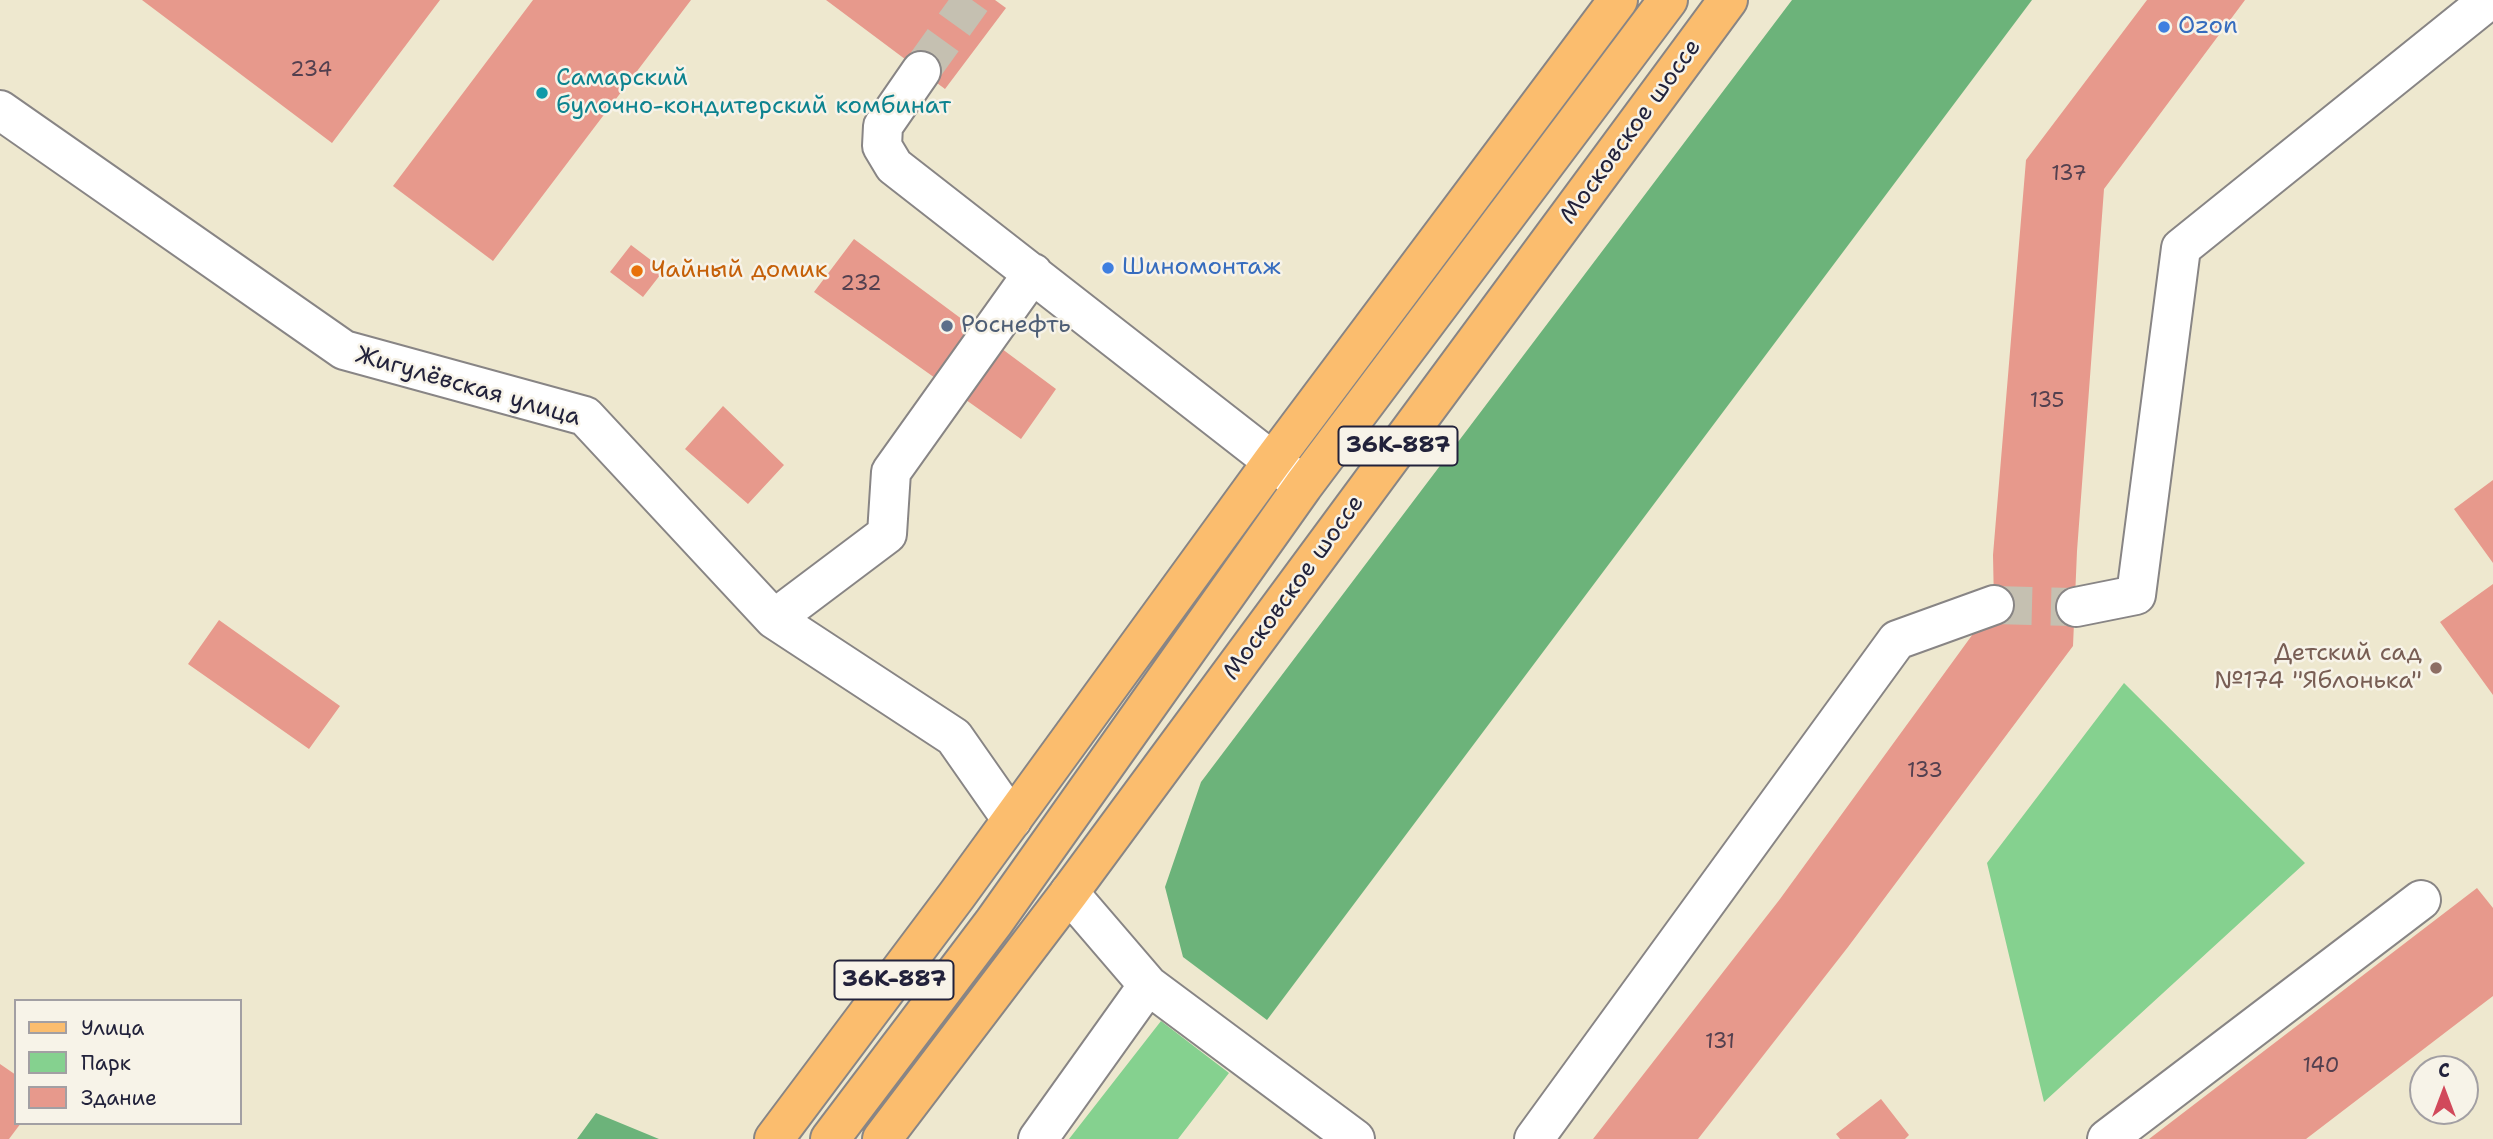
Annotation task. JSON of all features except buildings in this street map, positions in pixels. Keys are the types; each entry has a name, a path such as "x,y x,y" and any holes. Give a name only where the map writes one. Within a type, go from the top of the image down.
{"main road":[{"name":"36К-887","path":"774,1139 1012,820 1272,462 1618,0"},
{"name":"Московское шоссе","path":"830,1139 1038,858 1303,486 1668,0"},
{"name":"Московское шоссе","path":"881,1139 1069,893 1728,0"},
{"name":"Жигулёвская улица","path":"1012,820 1038,858 1069,893"}],"street":[{"path":"2076,607 2136,595 2181,248 2489,0"},
{"path":"921,71 883,126 882,146 894,166 1303,486"},
{"name":"Жигулёвская улица","path":"0,110 344,350 584,416 774,619 954,737 1012,820"},
{"path":"774,619 887,534 891,472 1033,273"},
{"path":"1534,1139 1897,640 1994,605"},
{"path":"1069,893 1149,985 1355,1139"},
{"path":"2107,1139 2421,900"},
{"path":"1038,1139 1149,985"}],"green space":[{"path":"1792,0 2032,0 1267,1020 1183,957 1165,887 1201,782"},
{"path":"2124,683 2305,863 2044,1102 1987,863"},
{"path":"1161,1021 1229,1073 1178,1139 1069,1139"},
{"path":"596,1113 659,1139 577,1139"}],"tunnel":[{"path":"921,71 972,0"},
{"path":"1994,605 2076,607"}],"place":[{"name":"Ozon","path":"2164,27"},
{"name":"Самарский булочно-кондитерский комбинат","path":"542,93"},
{"name":"Шиномонтаж","path":"1108,268"},
{"name":"Чайный домик","path":"637,271"},
{"name":"Роснефть","path":"947,326"},
{"name":"Детский сад №174 \"Яблонька\"","path":"2436,668"}]}
